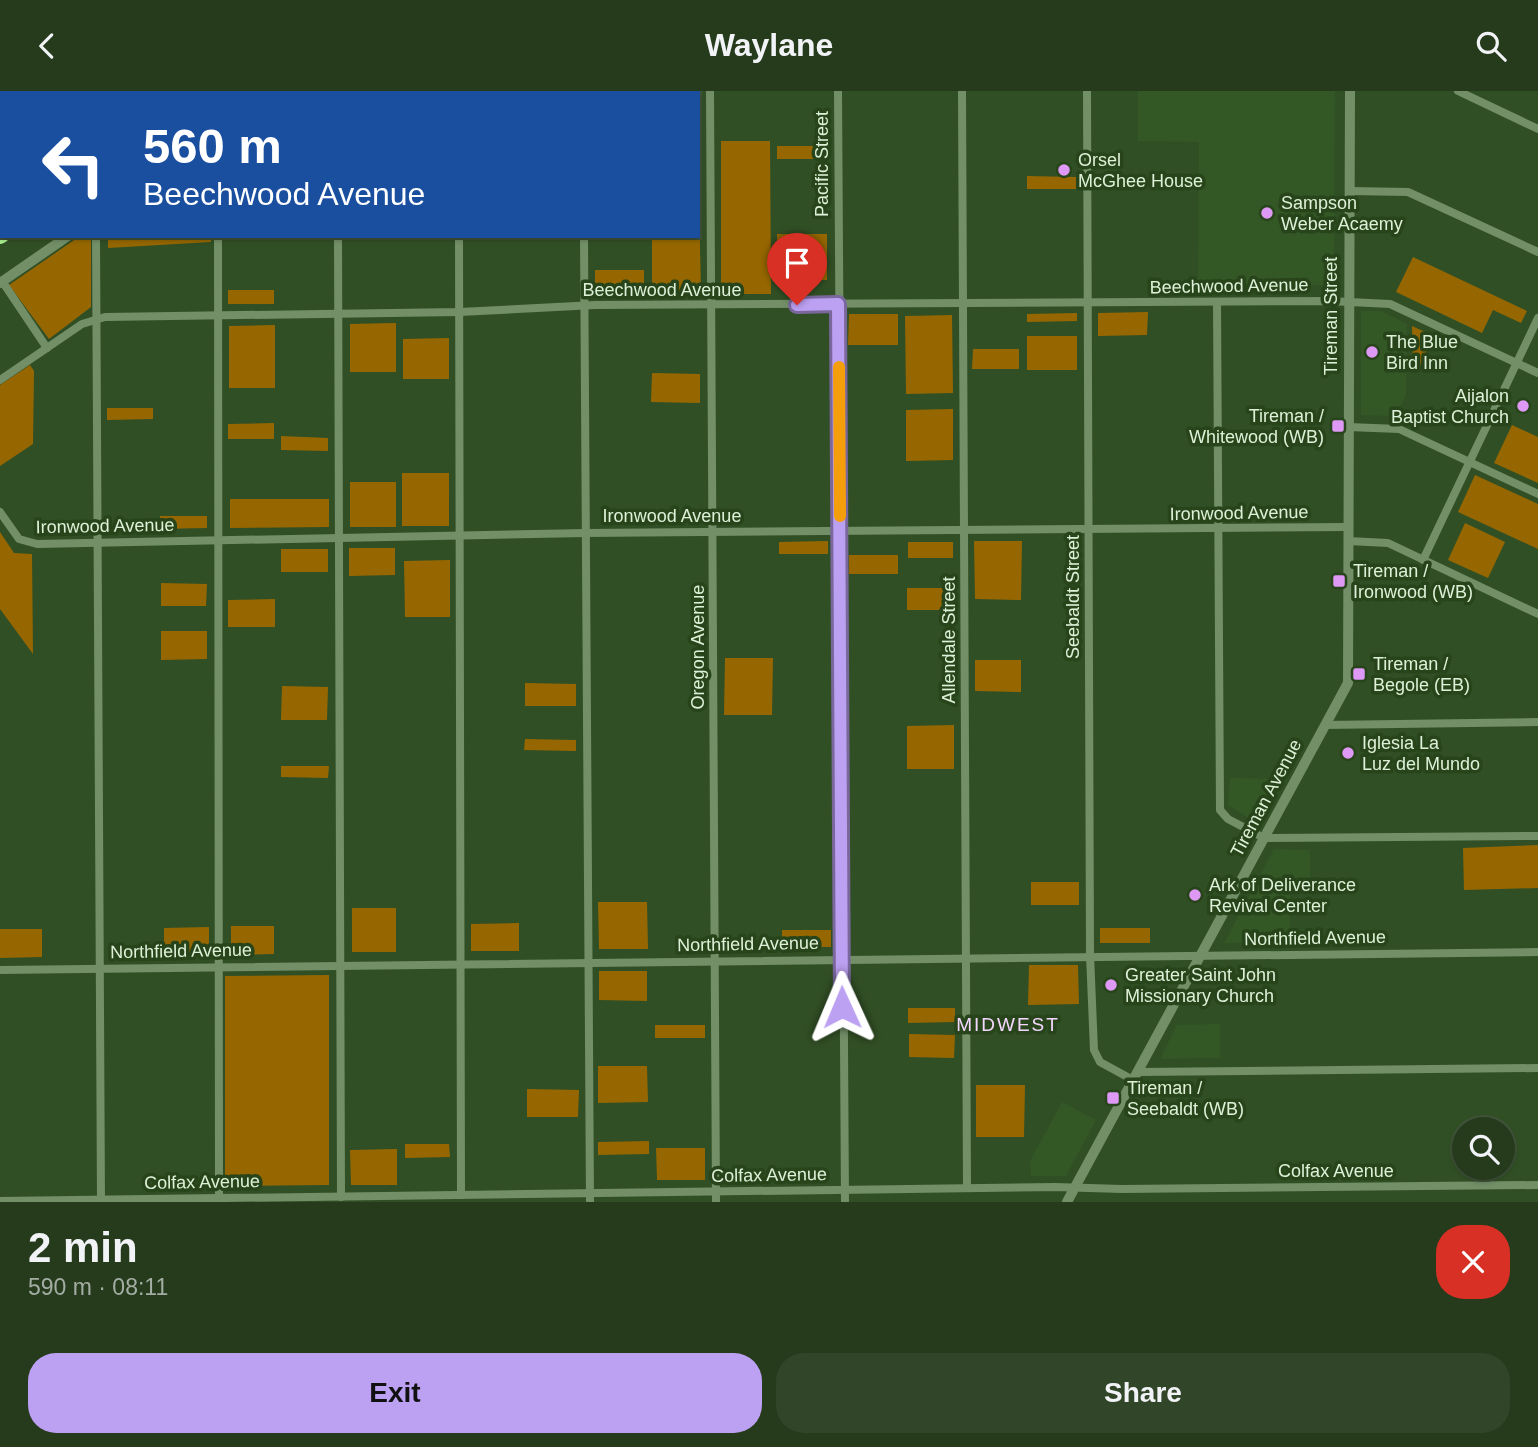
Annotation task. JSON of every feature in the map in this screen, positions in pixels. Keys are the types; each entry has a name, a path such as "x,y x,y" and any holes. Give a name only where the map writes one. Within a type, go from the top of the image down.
{"street":[{"name":"Oregon Avenue","path":"710,91 716,1202"},
{"name":"Pacific Street","path":"838,91 845,1202"},
{"name":"Allendale Street","path":"962,91 967,1188"},
{"name":"Seebaldt Street","path":"1087,91 1090,955 1094,1050 1100,1062 1136,1076"},
{"name":"Tireman Street","path":"1348,541 1350,91"},
{"path":"1458,91 1538,129"},
{"path":"1349,191 1408,192 1538,252"},
{"path":"47,348 1,282 65,238"},
{"path":"96,238 102,1201"},
{"path":"218,238 219,1198"},
{"path":"338,238 341,1197"},
{"path":"459,238 461,1195"},
{"path":"584,238 590,1198"},
{"name":"Beechwood Avenue","path":"0,380 82,324 97,318 460,312 584,306 1349,301 1390,304 1538,373"},
{"path":"1217,302 1218,801 1223,815 1264,838 1538,836"},
{"path":"1423,560 1538,318"},
{"path":"1348,427 1395,427 1538,494"},
{"name":"Ironwood Avenue","path":"0,512 19,539 25,542 586,533 1348,527"},
{"path":"1348,541 1382,541 1538,614"},
{"name":"Tireman Avenue","path":"1068,1202 1348,683 1348,541"},
{"path":"1325,725 1538,722"},
{"name":"Northfield Avenue","path":"0,970 1538,951"},
{"path":"1136,1076 1538,1068"},
{"name":"Colfax Avenue","path":"0,1201 461,1195 590,1198 716,1192 967,1188 1538,1185"}],"shaded area":[{"name":"Sampson Weber Acaemy","path":"1138,91 1335,91 1334,285 1198,286 1199,142 1138,141"},
{"path":"721,141 770,141 771,294 721,294"},
{"path":"777,146 827,146 827,159 777,159"},
{"path":"1027,176 1076,177 1076,189 1027,189"},
{"path":"777,234 827,234 827,280 777,280"},
{"path":"77,238 91,238 91,307 49,339 9,285"},
{"path":"108,238 211,238 211,242 108,248"},
{"path":"652,238 700,238 701,293 652,294"},
{"path":"1413,257 1527,311 1521,323 1493,310 1482,333 1396,292"},
{"path":"595,270 644,270 644,294 595,294"},
{"path":"228,290 274,290 274,304 228,304"},
{"path":"1361,311 1381,311 1407,324 1406,395 1396,416 1361,415"},
{"path":"1148,312 1147,335 1098,336 1098,313"},
{"path":"1077,313 1077,321 1027,322 1027,314"},
{"path":"849,314 898,314 898,345 848,345"},
{"path":"952,315 953,393 906,394 905,316"},
{"path":"396,323 396,372 350,372 350,324"},
{"path":"275,325 275,388 229,388 229,326"},
{"path":"1412,326 1434,336 1417,372 1413,370"},
{"path":"1027,336 1077,336 1077,370 1027,370"},
{"path":"449,338 449,379 403,379 403,339"},
{"path":"973,349 1019,349 1019,369 972,369"},
{"path":"30,365 34,371 33,444 0,466 0,385"},
{"path":"652,373 700,374 700,403 651,402"},
{"path":"107,408 153,408 153,419 107,420"},
{"path":"953,409 953,460 906,461 906,410"},
{"path":"274,423 274,439 228,439 228,424"},
{"path":"1512,425 1538,437 1538,483 1494,463"},
{"path":"281,436 328,438 328,451 281,450"},
{"path":"402,473 449,473 449,526 402,526"},
{"path":"1475,475 1538,504 1538,549 1458,512"},
{"path":"350,482 396,482 396,527 350,527"},
{"path":"230,499 329,499 329,527 230,528"},
{"path":"160,516 207,516 207,528 160,529"},
{"path":"1465,523 1505,542 1488,578 1448,560"},
{"path":"0,532 14,553 32,554 33,654 0,609"},
{"path":"828,541 828,554 779,554 779,542"},
{"path":"974,541 1022,541 1021,600 975,599"},
{"path":"908,542 953,542 953,558 908,558"},
{"path":"349,548 395,548 395,575 349,576"},
{"path":"281,549 328,549 328,572 281,572"},
{"path":"849,555 898,555 898,574 849,574"},
{"path":"450,560 450,617 405,617 404,561"},
{"path":"161,583 207,584 206,606 161,606"},
{"path":"907,588 954,588 953,610 907,610"},
{"path":"275,599 275,627 228,627 228,600"},
{"path":"161,631 207,631 207,659 161,660"},
{"path":"725,658 773,658 772,715 724,715"},
{"path":"975,660 1021,660 1021,692 975,691"},
{"path":"525,683 576,684 576,706 525,706"},
{"path":"282,686 328,687 327,720 281,720"},
{"path":"954,725 954,769 907,769 907,726"},
{"path":"525,739 576,740 576,751 524,750"},
{"path":"281,766 329,766 328,778 281,777"},
{"path":"1230,778 1280,779 1256,823 1228,805"},
{"path":"1538,845 1538,888 1464,890 1463,848"},
{"path":"1274,849 1310,850 1310,891 1290,892 1290,942 1224,943"},
{"path":"1031,882 1079,882 1079,905 1031,905"},
{"path":"598,902 647,902 648,949 599,949"},
{"path":"352,908 396,908 396,952 352,952"},
{"path":"519,923 519,951 471,951 471,924"},
{"path":"231,926 274,926 274,954 231,955"},
{"path":"209,927 209,954 164,955 164,928"},
{"path":"1100,928 1150,928 1150,943 1100,943"},
{"path":"0,929 42,929 42,957 0,958"},
{"path":"782,930 831,930 831,947 782,947"},
{"path":"1029,965 1078,965 1079,1004 1028,1005"},
{"path":"599,971 647,971 647,1001 599,1000"},
{"path":"329,975 329,1185 225,1186 225,976"},
{"path":"908,1008 955,1008 955,1022 908,1023"},
{"path":"1220,1024 1220,1058 1160,1059 1177,1025"},
{"path":"655,1025 705,1025 705,1038 655,1038"},
{"path":"909,1034 955,1035 954,1058 909,1057"},
{"path":"598,1066 647,1066 648,1102 598,1103"},
{"path":"976,1085 1025,1085 1024,1137 976,1137"},
{"path":"527,1089 579,1090 578,1117 527,1117"},
{"path":"1062,1102 1096,1120 1066,1176 1031,1176 1030,1161"},
{"path":"649,1141 649,1154 598,1155 598,1142"},
{"path":"405,1144 449,1144 450,1157 405,1158"},
{"path":"656,1148 705,1148 705,1180 657,1180"},
{"path":"397,1149 397,1185 351,1185 350,1150"}],"slow traffic":[{"path":"839,367 840,516"}],"place":[{"name":"Orsel McGhee House","path":"1064,170"},
{"name":"Sampson Weber Acaemy","path":"1267,213"},
{"name":"The Blue Bird Inn","path":"1372,352"},
{"name":"Aijalon Baptist Church","path":"1523,406"},
{"name":"Tireman / Whitewood (WB)","path":"1338,426"},
{"name":"Tireman / Ironwood (WB)","path":"1339,581"},
{"name":"Tireman / Begole (EB)","path":"1359,674"},
{"name":"Iglesia La Luz del Mundo","path":"1348,753"},
{"name":"Ark of Deliverance Revival Center","path":"1195,895"},
{"name":"Greater Saint John Missionary Church","path":"1111,985"},
{"name":"Tireman / Seebaldt (WB)","path":"1113,1098"}],"district":[{"name":"MIDWEST","path":"1008,1024"}],"route":[{"path":"797,305 838,304 842,1007"}]}
